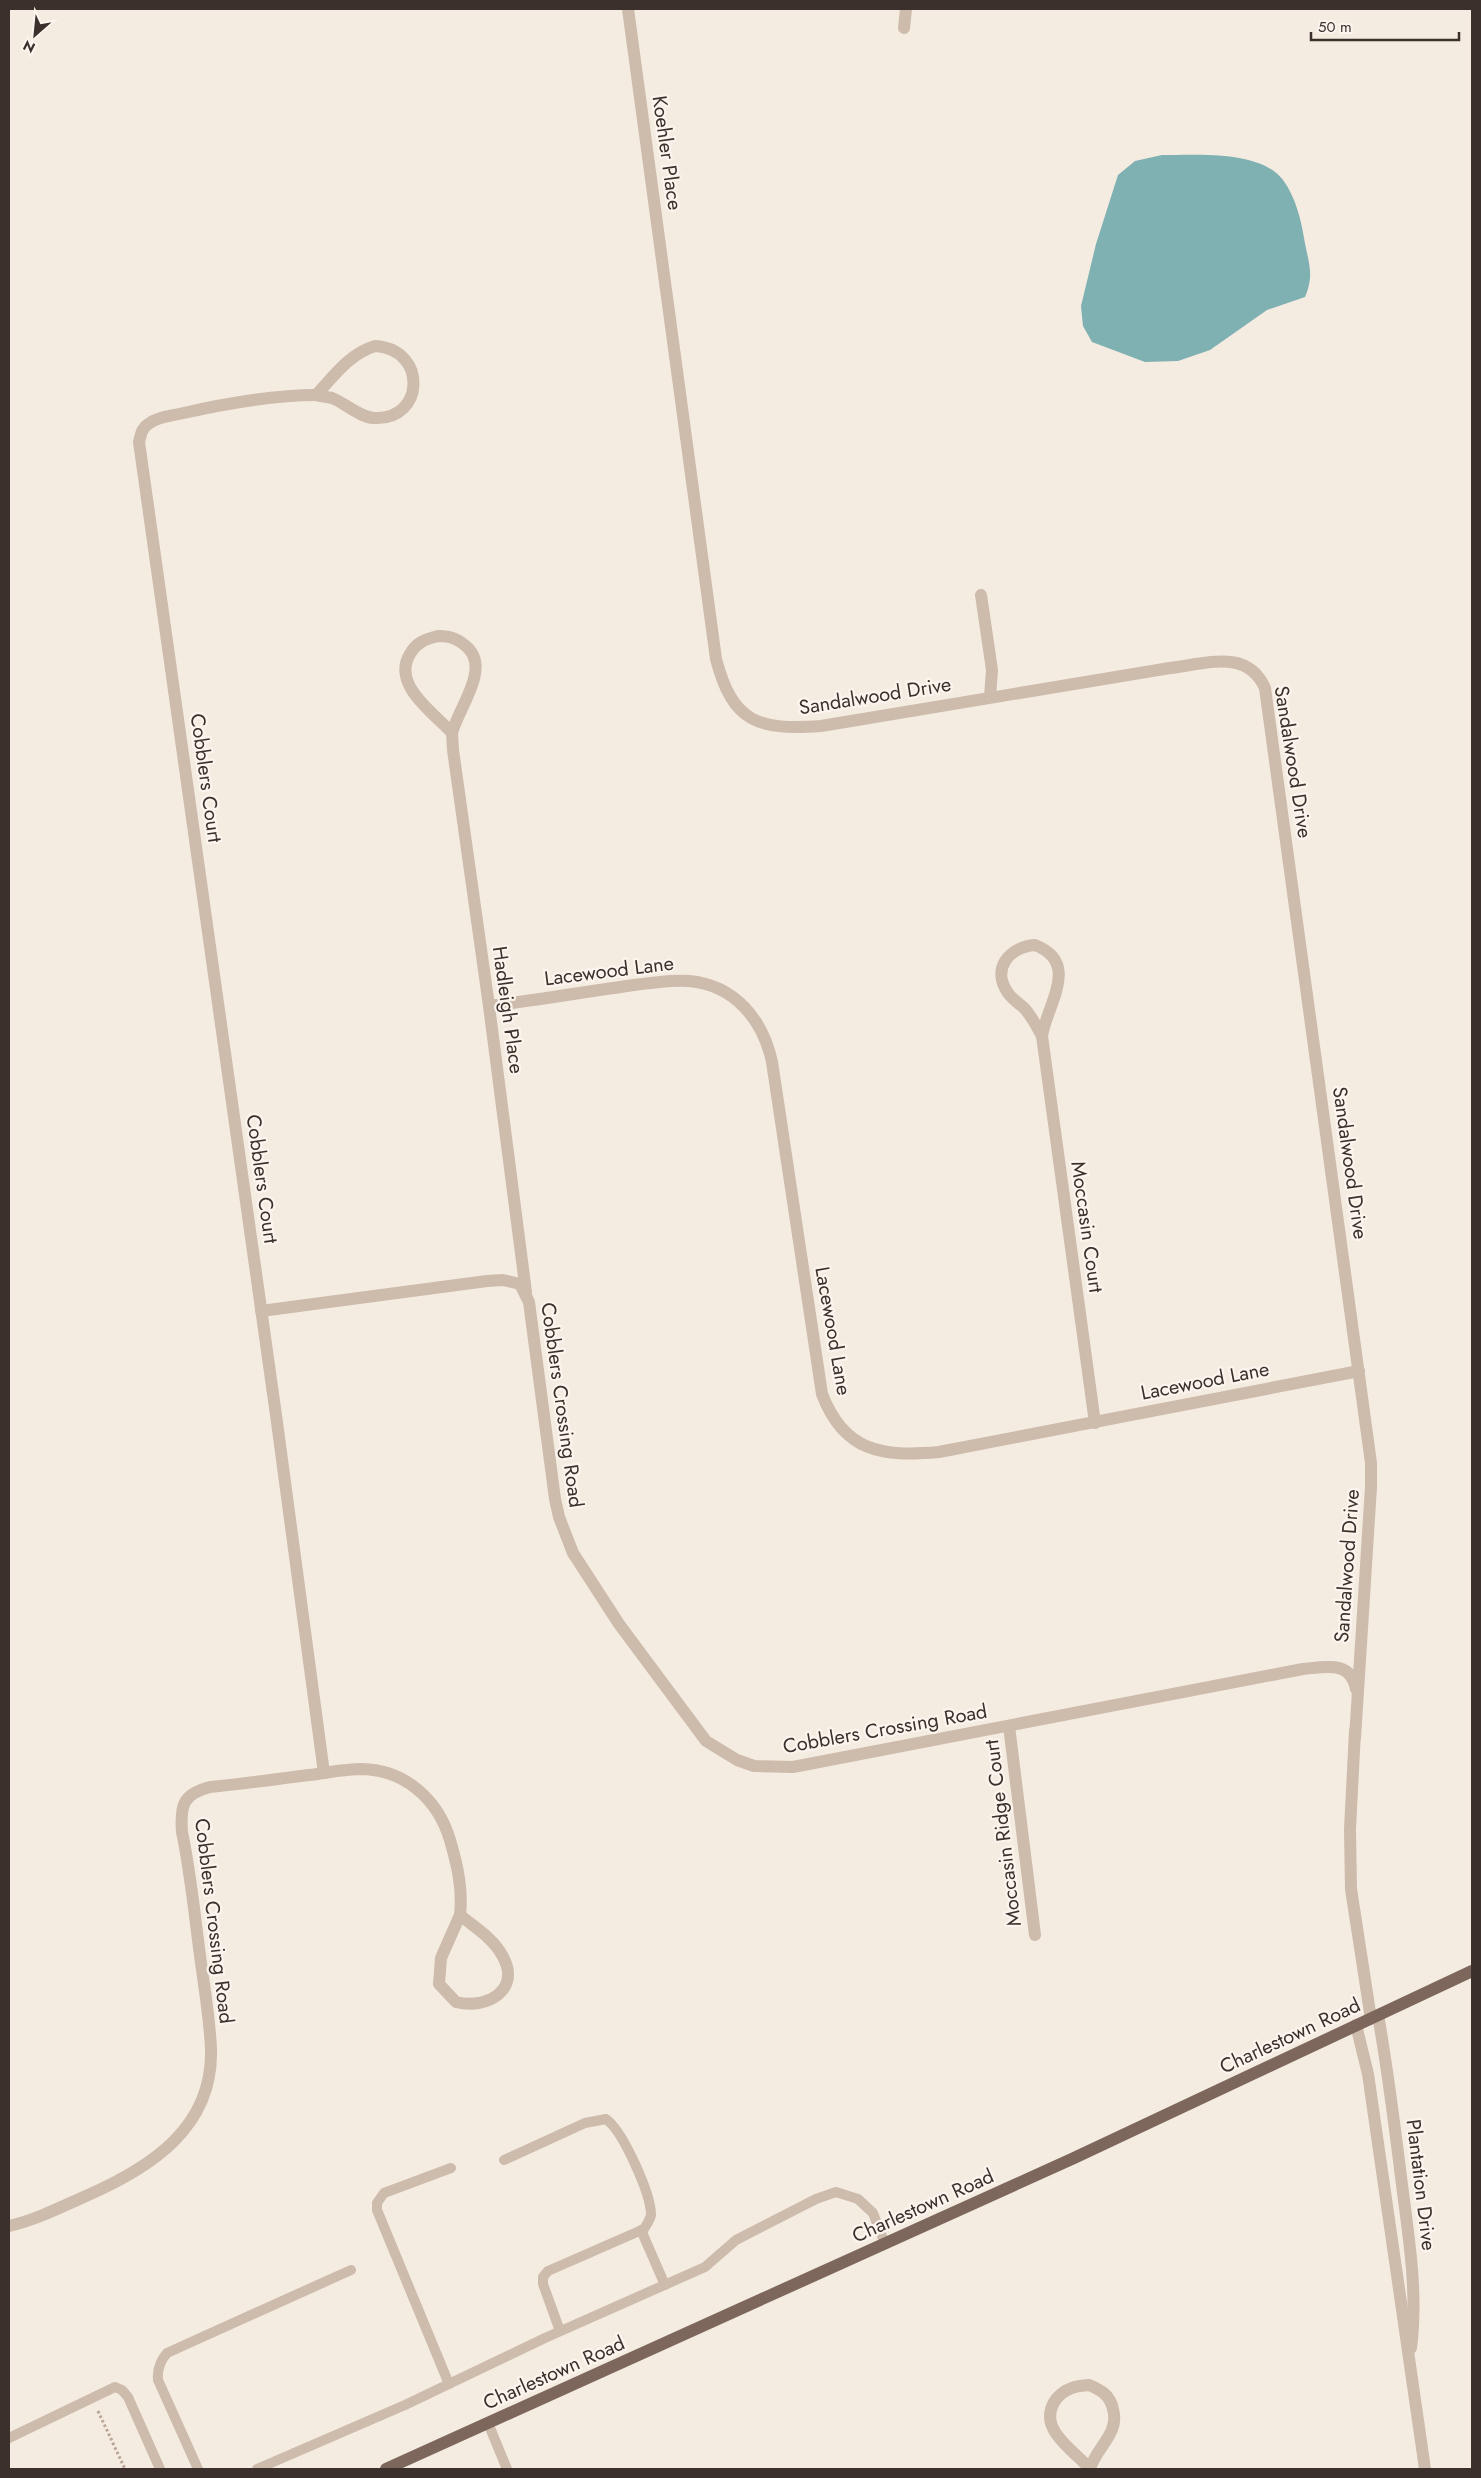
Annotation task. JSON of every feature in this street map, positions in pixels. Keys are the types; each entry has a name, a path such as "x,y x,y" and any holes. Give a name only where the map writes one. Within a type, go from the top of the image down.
{"main road":[{"name":"Charlestown Road","path":"386,2469 885,2244 1472,1971"}],"street":[{"name":"Koehler Place","path":"628,9 670,302"},
{"path":"904,28 906,9"},
{"name":"Sandalwood Drive","path":"670,302 716,659 728,696 739,710 753,718 784,728 821,726 990,697 1223,662 1237,662 1249,667 1259,675 1265,688 1276,763 1371,1463 1355,1738"},
{"name":"Cobblers Court","path":"262,1311 139,442 142,430 160,418 207,408 300,395 316,395 331,398 372,418 386,418 399,412 408,402 414,390 414,377 409,364 400,353 388,347 375,346 362,350 352,358 316,395"},
{"path":"981,595 992,670 990,697"},
{"name":"Hadleigh Place","path":"452,733 422,704 408,682 406,675 408,657 414,647 425,639 438,636 451,636 463,642 471,652 476,664 475,679 456,718 452,733 453,750 489,1006 526,1292"},
{"name":"Moccasin Court","path":"1042,1036 1031,1016 1007,992 1002,981 1002,969 1005,960 1013,950 1023,946 1035,945 1046,949 1055,959 1059,971 1060,983 1044,1023 1042,1036 1095,1423"},
{"name":"Lacewood Lane","path":"489,1006 628,986 689,981 724,991 751,1012 768,1043 772,1062 822,1394 829,1413 842,1429 857,1441 875,1450 895,1454 924,1454 1095,1423 1359,1370"},
{"name":"Cobblers Crossing Road","path":"262,1311 503,1280 520,1284 526,1292 529,1302 556,1499 566,1536 574,1553 619,1624 706,1741 737,1760 754,1766 787,1767 1009,1726 1276,1673 1332,1666 1349,1672 1354,1680 1356,1694 1350,1829 1351,1889 1374,2017"},
{"path":"262,1311 324,1773"},
{"name":"Moccasin Ridge Court","path":"1009,1726 1035,1935"},
{"name":"Cobblers Crossing Road","path":"9,2226 34,2218 102,2189 146,2165 164,2152 180,2135 193,2117 202,2097 208,2075 211,2052 207,2003 182,1832 182,1807 188,1796 210,1786 362,1769 380,1771 413,1785 427,1797 439,1812 446,1828 456,1859 461,1890 460,1915"},
{"path":"460,1915 495,1944 507,1966 504,1986 489,2002 479,2005 456,2002 440,1984 441,1958 460,1915"},
{"name":"Plantation Drive","path":"1374,2017 1387,2068 1414,2275 1414,2317 1409,2361"},
{"name":"Plantation Drive","path":"1356,2025 1368,2074 1425,2469"},
{"path":"1074,2386 1089,2386 1102,2391 1111,2402 1115,2416 1113,2428 1092,2459 1090,2469 1081,2458 1070,2450 1052,2430 1051,2415 1054,2403 1062,2393 1074,2386"}],"lane":[{"path":"504,2160 585,2123 606,2119 625,2144 644,2189 651,2216 648,2223 641,2230 548,2271 543,2277 543,2284 560,2331"},
{"path":"449,2384 377,2210 377,2203 384,2193 450,2168"},
{"path":"257,2469 705,2267 736,2240 816,2199 836,2192 858,2199 873,2213 885,2244"},
{"path":"641,2230 665,2285"},
{"path":"198,2469 158,2380 157,2373 162,2358 167,2352 351,2270"},
{"path":"9,2438 115,2387 122,2390 128,2397 160,2469"},
{"path":"488,2423 507,2469"}],"path":[{"path":"89,2415 98,2410 125,2469"}],"water":[{"path":"1162,155 1227,156 1260,163 1273,170 1287,186 1297,208 1309,261 1310,281 1305,297 1267,310 1210,350 1178,361 1145,362 1092,342 1083,326 1081,306 1096,244 1118,175 1135,161"}]}
